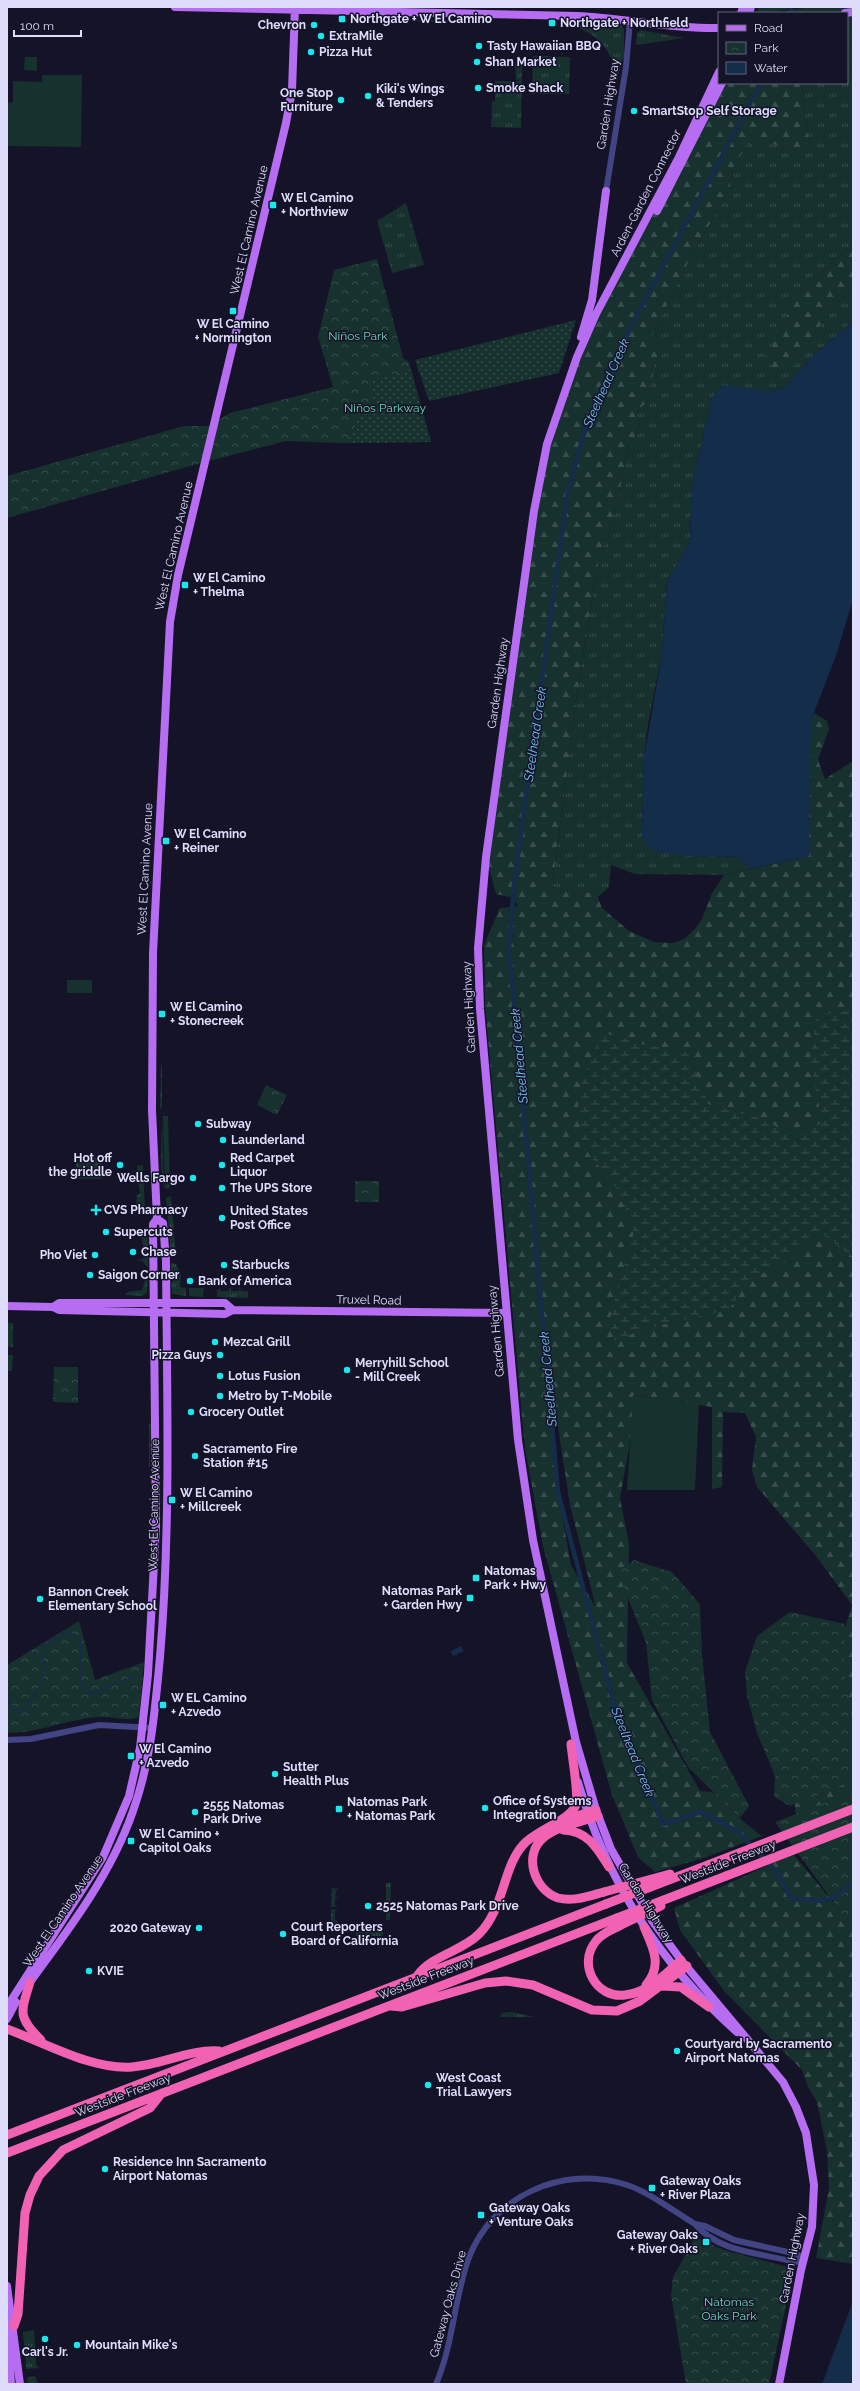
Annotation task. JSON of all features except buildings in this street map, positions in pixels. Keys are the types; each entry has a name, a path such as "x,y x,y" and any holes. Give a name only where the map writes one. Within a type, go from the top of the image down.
{"highway":[{"path":"571,1744 577,1799 571,1812 543,1838 534,1852 533,1867 540,1885 553,1895 565,1899 604,1892 708,1865"},
{"name":"Westside Freeway","path":"7,2135 853,1809"},
{"path":"417,1976 425,1966 461,1948 479,1934 490,1922 515,1857 522,1845 540,1831 593,1815"},
{"path":"557,1826 587,1837 594,1843 609,1867"},
{"name":"Westside Freeway","path":"7,2153 385,2006 619,1922 726,1876 853,1827"},
{"path":"619,1922 596,1940 590,1951 589,1970 597,1985 607,1993 620,1996 637,1992 649,1987 676,1970"},
{"path":"637,1992 649,1981 656,1963 654,1951 644,1927"},
{"path":"385,2006 402,2007 485,1983 506,1981 533,1985 585,2008 609,2012 630,2007 661,1986 684,1963"},
{"path":"30,1982 22,2014 28,2028 43,2043"},
{"path":"661,1986 682,1988 709,2007"},
{"path":"7,2029 98,2064 120,2068 152,2065 204,2050 222,2052"},
{"path":"14,2326 18,2314 25,2213 30,2195 39,2176 63,2150 150,2108 163,2092"}],"main road":[{"path":"175,7 295,8 530,14 630,20 677,27 718,28"},
{"name":"West El Camino Avenue","path":"7,2007 93,1873 112,1838 129,1796 143,1727 151,1638 156,1526 155,1302 153,1224 157,1219 152,1132 153,953 170,622 178,575 287,116 293,75 295,8"},
{"name":"Arden-Garden Connector","path":"577,357 596,314 679,158 718,74"},
{"name":"Arden-Garden Connector","path":"592,325 599,317 660,205 721,84"},
{"path":"577,357 579,343 592,300 606,191"},
{"name":"Garden Highway","path":"577,357 547,444 538,481 480,908 478,956 480,1009 506,1313 524,1488 576,1742 593,1815 609,1867 644,1927 676,1970 709,2007 760,2053"},
{"name":"West El Camino Avenue","path":"7,2019 30,1982 112,1861 141,1788 153,1728 166,1565 167,1302 163,1223 157,1219"},
{"name":"Truxel Road","path":"56,1308 59,1303 167,1302 225,1303 233,1310"},
{"name":"Truxel Road","path":"7,1306 225,1314 233,1310 506,1313"},
{"name":"Garden Highway","path":"559,1660 571,1744 578,1780 593,1815 638,1900 684,1963 760,2053 789,2093 801,2118 810,2152 814,2198 811,2233 778,2384"},
{"path":"7,2286 9,2308 14,2326 20,2384"},
{"path":"9,2308 7,2326 11,2384"}],"street":[{"name":"Garden Highway","path":"606,191 626,67 630,20"},
{"path":"7,1740 31,1739 98,1725 153,1728"},
{"name":"Gateway Oaks Drive","path":"436,2384 446,2355 465,2269 473,2248 489,2223 504,2208 522,2195 560,2180 582,2178 603,2179 636,2188 695,2224 702,2232 733,2248 795,2262 804,2260"}],"green space":[{"path":"758,7 788,7 787,10 758,12"},
{"path":"814,7 853,7 853,244 799,293 791,371 832,306 853,291 853,321 814,355 784,388 771,391 712,397 693,483 690,542 667,581 662,653 648,724 644,758 642,834 655,851 686,855 738,857 749,869 724,875 635,874 611,865 609,887 598,897 596,893 552,892 578,684 598,564 618,503 625,461 640,424 636,412 647,402 650,340 685,268 729,190 733,169 749,140 763,137 788,153 810,142 806,128 802,84 848,84 848,12 787,12 787,10"},
{"path":"408,21 459,21 460,23"},
{"path":"581,23 621,25 624,29 624,56 617,79 615,79 612,62 605,48 594,37 579,28"},
{"path":"641,30 684,38 636,45 637,33"},
{"path":"533,56 570,57 569,94 532,94"},
{"path":"25,57 37,57 37,71 24,70"},
{"path":"515,64 522,64 521,128 491,127 492,101 495,101 495,81 520,81 516,80"},
{"path":"42,75 82,75 81,147 7,146 7,103 13,102 13,81 42,82"},
{"path":"726,84 802,84 806,128 810,142 804,156 788,153 763,137 749,141 733,169 729,190 685,268 650,340 659,347 647,402 636,412 640,424 625,461 618,503 598,564 578,684 552,891 596,893 602,908 629,931 654,942 672,943 684,939 694,930 702,919 712,893 724,875 809,856 809,749 811,720 814,713 827,721 829,729 818,760 825,779 853,761 853,1801 798,1822 795,1810 795,1794 852,1605 816,1556 757,1487 752,1470 756,1437 745,1413 723,1412 722,1487 712,1489 712,1407 634,1395 630,1443 620,1498 629,1544 627,1663 700,1791 713,1792 745,1823 762,1836 704,1858 655,1872 638,1857 612,1795 543,1546 525,1449 485,1005 484,945 500,908 518,906 513,898 496,894 486,857 534,511 551,432 586,336","holes":["542,1322 570,1505 596,1608 571,1565 558,1492"]},
{"path":"406,203 424,265 392,273 377,221"},
{"path":"853,244 853,291 832,306 791,371 774,369 765,359 799,293"},
{"name":"Niños Parkway","path":"377,259 403,358 409,362 431,442 336,443 286,441 190,466 7,518 7,476 184,426 209,426 230,413 333,387 318,337 334,270"},
{"path":"576,320 559,373 429,401 415,360"},
{"path":"410,369 431,442 347,443 359,416 377,412 369,381"},
{"path":"67,980 92,980 92,993 67,993"},
{"path":"845,1011 853,1012 853,1257 820,1232 789,1260 772,1270 751,1276 729,1310 647,1328 615,1341 608,1324 634,1232 620,1192 582,1146 577,1095 602,1032 641,1044 687,1052 708,1104 759,1118 798,1137 822,1122 810,1060 817,1015"},
{"path":"161,1063 162,1068 162,1109 160,1108"},
{"path":"266,1085 287,1095 277,1115 257,1105"},
{"path":"262,1099 276,1106 273,1112 259,1105"},
{"path":"162,1116 164,1190 161,1167"},
{"path":"163,1116 168,1116 170,1188 165,1189"},
{"path":"76,1157 102,1157 102,1179 76,1179"},
{"path":"96,1159 96,1167 80,1167 80,1160"},
{"path":"143,1165 145,1211 140,1212 140,1206 136,1205 137,1195 140,1193 137,1174 135,1173 137,1172 137,1166"},
{"path":"96,1170 96,1178 80,1178 80,1171"},
{"path":"355,1181 379,1181 379,1202 355,1202"},
{"path":"358,1183 374,1183 374,1190 358,1190"},
{"path":"358,1193 374,1193 374,1201 358,1201"},
{"path":"171,1196 176,1256 171,1256 166,1198"},
{"path":"141,1228 147,1228 148,1247 143,1247 142,1239 139,1237"},
{"path":"143,1248 148,1248 148,1267 142,1261 136,1260 143,1259"},
{"path":"171,1263 176,1264 181,1274 180,1287 186,1288 186,1296 172,1294 171,1282 173,1282 173,1277 171,1277"},
{"path":"146,1276 148,1276 147,1293 142,1296 125,1295 127,1292 142,1290"},
{"path":"189,1288 204,1288 203,1297 189,1296"},
{"path":"220,1288 221,1291 229,1291 229,1288 231,1288 231,1291 239,1291 240,1288 241,1291 248,1291 248,1298 217,1297 217,1291"},
{"path":"7,1323 13,1323 13,1347 7,1347"},
{"path":"7,1355 13,1355 12,1371 7,1371"},
{"path":"54,1367 78,1367 78,1403 53,1402"},
{"path":"56,1369 73,1369 73,1377 56,1376"},
{"path":"56,1393 73,1394 72,1401 55,1401"},
{"path":"633,1395 699,1404 695,1490 627,1490"},
{"path":"149,1424 151,1424 150,1467 149,1467"},
{"path":"634,1560 672,1572 700,1604 702,1655 710,1732 749,1806 740,1818 688,1767 652,1700 646,1643 618,1573"},
{"path":"790,1612 845,1624 844,1670 853,1723 853,1781 790,1806 774,1797 775,1776 757,1733 747,1696 745,1672 757,1636"},
{"path":"79,1621 95,1680 144,1662 139,1717 130,1719 104,1717 87,1718 31,1731 7,1733 7,1665"},
{"path":"853,1792 853,1926 848,1922 775,1822"},
{"path":"793,1854 853,1926 853,2264 816,2258 829,2188 827,2151 817,2102 808,2087 802,2070 724,1991 680,1930 674,1908"},
{"path":"386,1883 391,1883 390,1920 386,1920"},
{"path":"332,1888 339,1889 336,1891 335,1897 339,1898 335,1899 335,1905 338,1907 331,1907"},
{"path":"331,1909 338,1910 335,1911 335,1920 338,1921 336,1924 331,1921"},
{"path":"356,1931 383,1931 383,1936 356,1936"},
{"path":"511,2012 534,2017 501,2017 501,2013"},
{"name":"Natomas Oaks Park","path":"695,2237 724,2250 791,2268 793,2273 769,2384 686,2384 671,2295 673,2277"},
{"path":"34,2330 36,2364 39,2368 26,2369 23,2332"},
{"path":"35,2376 38,2384 28,2384 27,2377"}],"water":[{"path":"853,321 853,599 836,656 811,720 809,856 749,869 738,857 678,855 656,851 649,848 644,841 642,834 644,758 662,653 667,581 690,542 693,483 712,397 723,385 771,391 784,388 814,355"},
{"path":"461,1646 464,1651 453,1656 451,1651"},
{"path":"853,2301 853,2384 822,2384"}],"waterway":[{"name":"Steelhead Creek","path":"790,12 791,7"},
{"name":"Steelhead Creek","path":"760,84 629,330 588,418 567,496 514,884 509,949 558,1492 617,1716 663,1824 701,1812 737,1831 780,1875 790,1898 822,1901 835,1897 848,1886 853,1888"},
{"path":"7,1696 14,1710 22,1713 37,1691 43,1677 44,1670 41,1650 46,1643 69,1631 81,1641 80,1682 90,1695 138,1675"}],"place":[{"name":"Northgate + W El Camino","path":"342,19"},
{"name":"Northgate + Northfield","path":"552,23"},
{"name":"Chevron","path":"314,25"},
{"name":"ExtraMile","path":"321,36"},
{"name":"Tasty Hawaiian BBQ","path":"479,46"},
{"name":"Pizza Hut","path":"311,52"},
{"name":"Shan Market","path":"477,62"},
{"name":"Smoke Shack","path":"478,88"},
{"name":"Kiki's Wings & Tenders","path":"368,96"},
{"name":"One Stop Furniture","path":"341,100"},
{"name":"SmartStop Self Storage","path":"634,111"},
{"name":"W El Camino + Northview","path":"273,205"},
{"name":"W El Camino + Normington","path":"233,311"},
{"name":"W El Camino + Thelma","path":"185,585"},
{"name":"W El Camino + Reiner","path":"166,841"},
{"name":"W El Camino + Stonecreek","path":"162,1014"},
{"name":"Subway","path":"198,1124"},
{"name":"Launderland","path":"223,1140"},
{"name":"Hot off the griddle","path":"120,1165"},
{"name":"Red Carpet Liquor","path":"222,1165"},
{"name":"Wells Fargo","path":"193,1178"},
{"name":"The UPS Store","path":"222,1188"},
{"name":"CVS Pharmacy","path":"96,1210"},
{"name":"United States Post Office","path":"222,1218"},
{"name":"Supercuts","path":"106,1232"},
{"name":"Chase","path":"133,1252"},
{"name":"Pho Viet","path":"95,1255"},
{"name":"Starbucks","path":"224,1265"},
{"name":"Saigon Corner","path":"90,1275"},
{"name":"Bank of America","path":"190,1281"},
{"name":"Mezcal Grill","path":"215,1342"},
{"name":"Pizza Guys","path":"220,1355"},
{"name":"Merryhill School - Mill Creek","path":"347,1370"},
{"name":"Lotus Fusion","path":"220,1376"},
{"name":"Metro by T-Mobile","path":"220,1396"},
{"name":"Grocery Outlet","path":"191,1412"},
{"name":"Sacramento Fire Station #15","path":"195,1456"},
{"name":"W El Camino + Millcreek","path":"172,1500"},
{"name":"Natomas Park + Hwy","path":"476,1578"},
{"name":"Natomas Park + Garden Hwy","path":"470,1598"},
{"name":"Bannon Creek Elementary School","path":"40,1599"},
{"name":"W EL Camino + Azvedo","path":"163,1705"},
{"name":"W El Camino + Azvedo","path":"131,1756"},
{"name":"Sutter Health Plus","path":"275,1774"},
{"name":"Office of Systems Integration","path":"485,1808"},
{"name":"Natomas Park + Natomas Park","path":"339,1809"},
{"name":"2555 Natomas Park Drive","path":"195,1812"},
{"name":"W El Camino + Capitol Oaks","path":"131,1841"},
{"name":"2525 Natomas Park Drive","path":"368,1906"},
{"name":"2020 Gateway","path":"199,1928"},
{"name":"Court Reporters Board of California","path":"283,1934"},
{"name":"KVIE","path":"89,1971"},
{"name":"Courtyard by Sacramento Airport Natomas","path":"677,2051"},
{"name":"West Coast Trial Lawyers","path":"428,2085"},
{"name":"Residence Inn Sacramento Airport Natomas","path":"105,2169"},
{"name":"Gateway Oaks + River Plaza","path":"652,2188"},
{"name":"Gateway Oaks + Venture Oaks","path":"481,2215"},
{"name":"Gateway Oaks + River Oaks","path":"706,2242"},
{"name":"Carl's Jr.","path":"45,2339"},
{"name":"Mountain Mike's","path":"77,2345"}],"park label":[{"name":"Niños Park","path":"358,336"}]}
